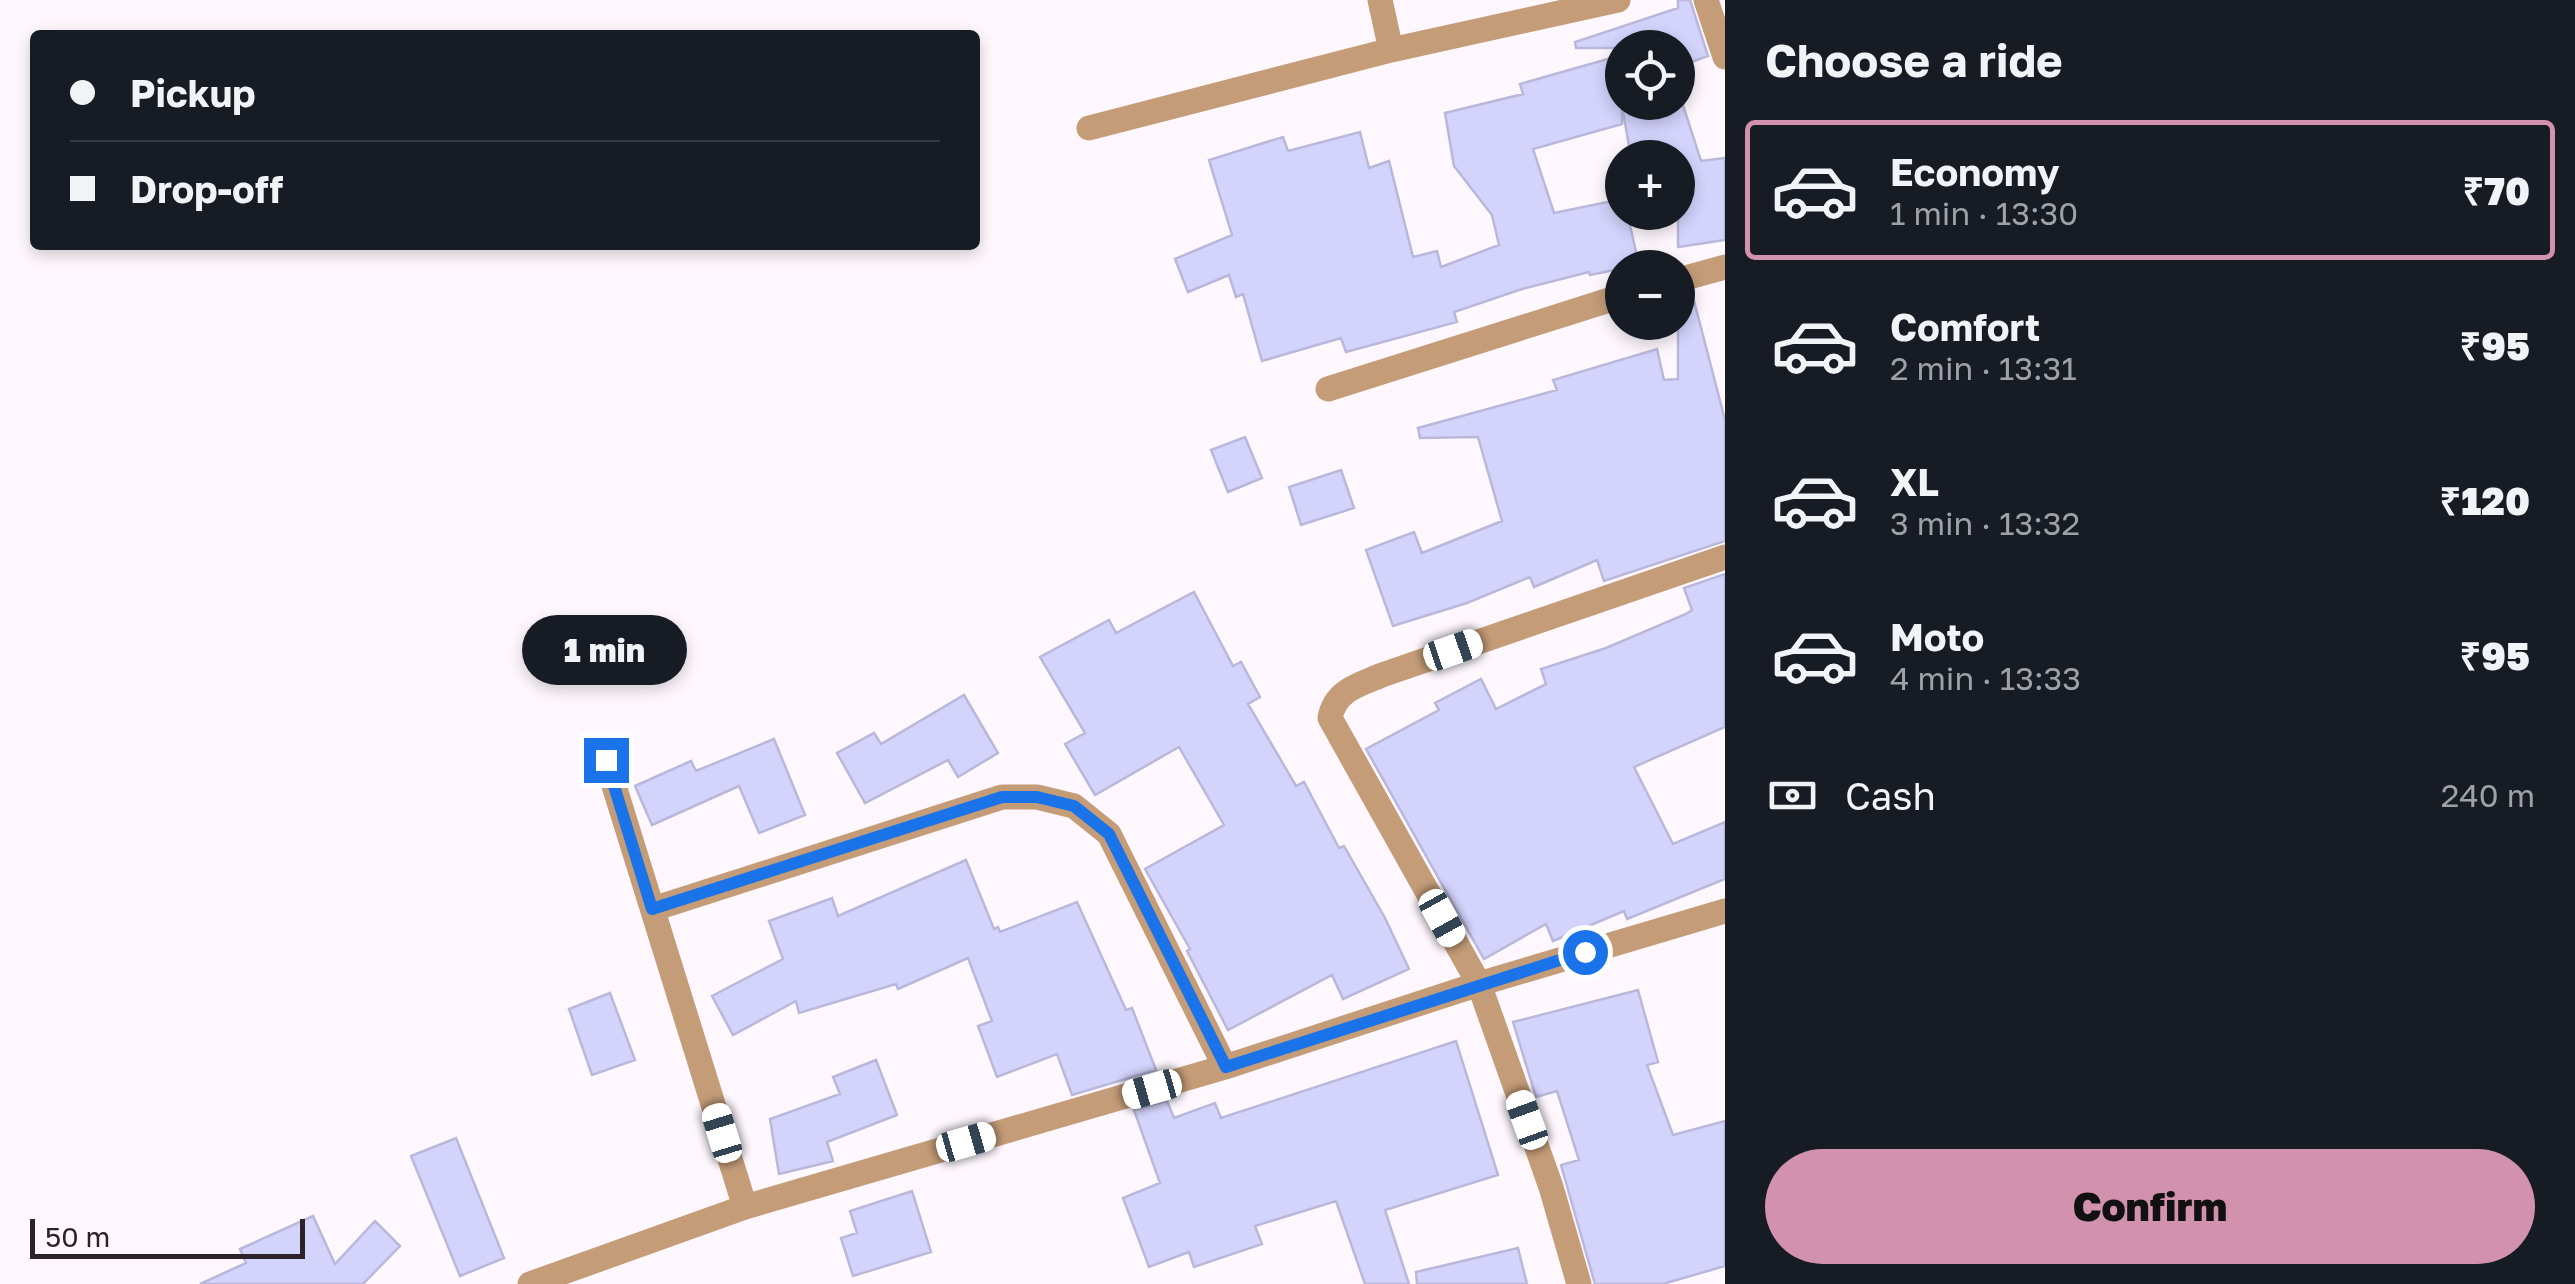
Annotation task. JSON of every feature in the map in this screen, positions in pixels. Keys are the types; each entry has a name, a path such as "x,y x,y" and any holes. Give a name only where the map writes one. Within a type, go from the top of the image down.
{"street":[{"path":"1380,0 1390,50"},
{"path":"1090,128 1390,50 1618,0"},
{"path":"1706,0 1725,57"},
{"path":"1695,275 1725,267"},
{"path":"1328,389 1605,301"},
{"path":"1579,1284 1551,1187 1479,984 1330,718 1332,705 1344,691 1382,675 1725,557"},
{"path":"606,760 745,1207"},
{"path":"652,909 1002,797 1037,797 1074,806 1109,834 1226,1067"},
{"path":"530,1284 745,1207 1226,1067 1479,984 1725,911"}],"building":[{"path":"1678,0 1690,0 1708,56 1695,61 1695,30 1611,30 1678,8"},
{"path":"1605,32 1605,48 1576,48 1575,42"},
{"path":"1605,60 1605,120 1622,120 1622,124 1533,149 1554,213 1605,202 1605,230 1631,230 1636,250 1605,250 1605,272 1590,275 1589,272 1522,289 1454,312 1457,322 1346,352 1341,338 1262,361 1243,294 1236,297 1229,275 1188,292 1175,259 1232,235 1209,160 1283,137 1288,151 1360,132 1369,168 1389,161 1413,257 1437,251 1441,267 1499,245 1492,215 1454,166 1445,113 1523,94 1520,84"},
{"path":"1625,120 1688,120 1694,140 1628,140"},
{"path":"1695,142 1701,161 1725,158 1725,240 1678,247 1678,230 1695,230"},
{"path":"1695,305 1725,420 1725,541 1604,581 1597,560 1534,587 1530,577 1467,603 1393,626 1366,550 1414,532 1422,553 1502,521 1478,437 1420,438 1418,428 1557,390 1553,380 1657,349 1664,380 1678,379 1678,340 1695,340"},
{"path":"1245,437 1262,478 1228,492 1211,450"},
{"path":"1341,470 1354,508 1301,525 1289,487"},
{"path":"1725,574 1725,727 1634,767 1673,844 1725,822 1725,879 1627,919 1624,911 1553,941 1546,924 1484,959 1366,749 1439,710 1435,703 1481,679 1496,709 1546,684 1541,669 1606,648 1686,614 1692,610 1684,588"},
{"path":"1194,592 1233,666 1241,662 1260,697 1248,704 1296,786 1304,782 1339,848 1344,846 1409,969 1343,999 1332,975 1228,1030 1187,951 1190,949 1145,869 1224,825 1179,747 1095,795 1065,744 1085,733 1040,657 1109,620 1116,633"},
{"path":"964,695 998,753 958,777 948,760 865,803 837,753 874,733 881,744"},
{"path":"774,739 805,815 759,833 739,786 652,825 635,786 691,761 696,771"},
{"path":"966,860 994,929 998,927 1000,932 1077,902 1126,1010 1132,1008 1156,1070 1072,1095 1057,1054 997,1077 978,1026 992,1021 968,958 898,989 896,984 799,1013 796,1001 733,1035 712,996 783,959 769,921 832,898 838,916"},
{"path":"1638,990 1658,1062 1647,1065 1673,1135 1725,1121 1725,1266 1663,1284 1595,1284 1561,1165 1579,1160 1557,1091 1536,1097 1513,1022"},
{"path":"610,993 635,1060 592,1075 569,1009"},
{"path":"1456,1041 1498,1175 1385,1210 1409,1284 1365,1284 1336,1201 1255,1226 1262,1244 1194,1267 1189,1252 1149,1267 1123,1198 1160,1183 1134,1110 1167,1101 1174,1118 1215,1103 1221,1118"},
{"path":"876,1060 897,1115 827,1142 833,1161 779,1174 770,1119 840,1094 833,1077"},
{"path":"456,1138 504,1258 460,1276 411,1156"},
{"path":"912,1191 931,1252 853,1276 841,1238 857,1233 850,1211"},
{"path":"313,1216 335,1264 375,1221 400,1246 363,1284 200,1284 246,1263 240,1249"},
{"path":"1518,1248 1527,1284 1417,1284 1416,1272"}],"route":[{"path":"606,760 652,909 1002,797 1037,797 1074,806 1109,834 1226,1067 1585,952"}]}
